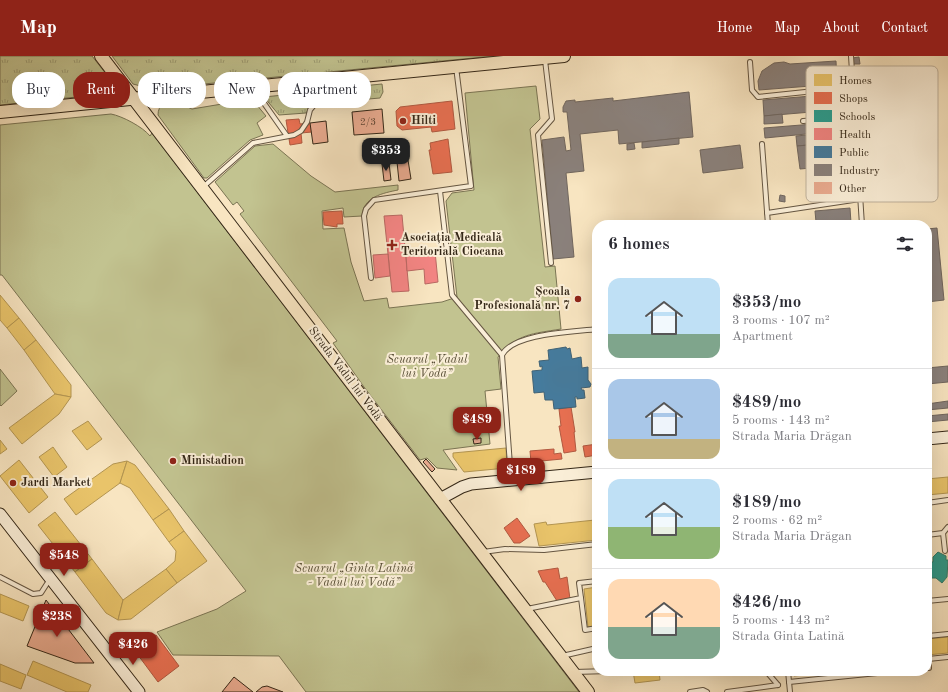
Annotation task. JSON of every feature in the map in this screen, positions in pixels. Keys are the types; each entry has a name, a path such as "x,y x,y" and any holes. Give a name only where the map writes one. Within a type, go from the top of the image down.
{"main road":[{"name":"Strada Vadul lui Vodă","path":"101,56 203,187 588,692"},
{"path":"371,75 564,56"},
{"path":"0,112 214,91"}],"street":[{"path":"932,439 948,437"},
{"path":"440,499 462,487 592,473"},
{"path":"0,514 139,692"}],"lane":[{"path":"851,56 852,66"},
{"path":"545,58 552,119 538,135 551,264"},
{"path":"750,62 752,90 758,96 806,91"},
{"path":"371,278 364,216 369,205 374,200 382,197 471,186 456,67"},
{"path":"268,108 287,136"},
{"path":"203,187 253,143 298,133 304,128 312,108"},
{"path":"762,144 768,220"},
{"path":"440,191 452,295 502,355 511,482"},
{"path":"767,213 840,202"},
{"path":"860,202 862,220"},
{"path":"502,355 509,347 527,339 592,330"},
{"path":"932,502 948,500"},
{"path":"932,534 943,533 948,527"},
{"path":"943,533 945,551"},
{"path":"480,552 504,550 544,550 592,545"},
{"path":"0,577 33,594 41,593 50,578"},
{"path":"592,581 579,582 585,630 592,629"},
{"path":"524,609 581,598"},
{"path":"932,601 948,599"},
{"path":"932,636 948,634"},
{"path":"560,656 592,649"},
{"path":"932,659 948,657"},
{"path":"572,672 592,671"},
{"path":"727,692 778,685 770,676"},
{"path":"788,676 790,692"},
{"path":"789,682 848,676"},
{"path":"690,692 703,690 707,692"}],"green space":[{"path":"0,56 92,56 104,72 73,72 73,97 65,98 65,72 12,72 12,104 0,105"},
{"path":"112,56 494,56 328,72 278,72 278,77 270,78 270,72 214,72 214,83 206,84 206,72 138,72 138,85 133,84 130,80 130,72 124,72"},
{"path":"382,84 383,92 380,98 371,99 371,85"},
{"name":"Scuarul „Vadul lui Vodă”","path":"536,86 540,119 530,129 545,267 555,266 561,329 526,336 512,343 505,349 498,357 501,389 485,391 490,444 443,450 457,470 437,468 427,458 420,460 364,387 333,343 337,341 240,214 244,211 237,202 233,205 215,182 255,146 273,144 311,176 335,192 398,185 398,190 380,195 370,200 363,210 362,216 344,217 343,208 322,211 323,229 344,228 351,262 364,301 387,298 389,308 442,302 457,297 446,201 452,193 474,190 465,93"},
{"path":"270,96 278,96 278,108 310,108 306,113 279,115 270,104"},
{"path":"214,105 214,108 259,108 266,116 257,123 263,135 250,140 207,178 204,178 158,115 158,111 159,108 192,109 206,108 206,107"},
{"name":"Scuarul „Ginta Latină - Vadul lui Vodă”","path":"111,114 132,122 150,136 152,133 579,692 306,692 279,656 173,655 157,632 217,609 246,591 2,275 0,275 0,125"},
{"path":"0,369 17,391 1,406 0,405"}],"building: Homes":[{"path":"0,295 19,318 7,328 0,320"},
{"path":"19,318 36,340 24,350 7,328"},
{"path":"36,340 71,385 71,397 55,394 24,350"},
{"path":"55,394 71,397 59,414 22,444 9,428"},
{"path":"88,421 102,439 87,450 72,431"},
{"path":"0,440 7,449 0,454"},
{"path":"53,447 67,467 54,477 39,457"},
{"path":"506,448 507,468 464,472 453,457 453,453"},
{"path":"19,460 48,497 29,513 0,476"},
{"path":"127,461 120,483 76,515 64,499 113,464"},
{"path":"127,461 135,465 169,509 153,520 130,488 120,483"},
{"path":"948,477 948,493 932,495 932,479"},
{"path":"169,509 184,531 169,542 153,520"},
{"path":"55,512 92,559 75,572 38,525"},
{"path":"592,520 592,541 539,546 534,524 546,522 547,525"},
{"path":"184,531 207,561 177,583 166,569 175,561 176,551 169,542"},
{"path":"92,559 123,600 118,620 106,613 75,572"},
{"path":"166,569 177,583 131,619 118,620 123,600"},
{"path":"592,588 592,627 588,627 584,589"},
{"path":"0,594 29,606 23,621 0,612"},
{"path":"948,637 948,653 932,655 932,639"},
{"path":"33,661 91,685 88,692 67,692 27,675"},
{"path":"0,664 26,675 21,689 0,681"},
{"path":"634,676 660,676 660,680 635,683"}],"building: Shops":[{"path":"452,101 455,129 432,132 431,127 402,130 397,126 396,111 400,107"},
{"path":"299,119 300,124 310,123 312,132 301,133 302,143 290,145 286,120"},
{"path":"448,139 452,172 433,174 429,150 431,150 430,143"},
{"path":"342,211 343,224 337,224 337,227 324,225 323,212"},
{"path":"571,407 576,451 564,453 559,426 561,426 559,409"},
{"path":"592,445 592,456 585,457 583,446"},
{"path":"554,449 554,454 561,453 562,459 531,462 530,451"},
{"path":"517,518 530,536 520,543 514,543 504,528"},
{"path":"558,568 560,579 567,577 570,599 557,601 545,582 543,582 538,571"},
{"path":"156,635 179,666 158,682 135,651"}],"building: Schools":[{"path":"938,552 946,556 946,560 948,560 947,577 942,583 936,578 932,578 933,557"}],"building: Health":[{"path":"402,215 409,291 392,292 384,216"},
{"path":"435,251 438,282 425,284 424,269 407,271 406,254"},
{"path":"388,254 390,276 375,278 373,255"}],"building: Public":[{"path":"566,347 567,349 570,348 572,359 581,357 582,368 588,367 588,380 591,384 590,387 581,388 584,390 585,398 577,399 577,397 575,397 576,407 554,409 553,400 545,400 544,392 534,393 532,371 542,370 542,366 540,367 539,361 549,360 548,350"}],"building: Industry":[{"path":"859,57 860,64 853,64 852,58"},
{"path":"836,61 836,66 806,66 806,86 759,90 758,81 762,71 774,63 784,62 790,64"},
{"path":"689,92 693,137 619,144 618,130 580,134 584,171 566,173 574,257 553,259 542,140 564,137 566,151 571,150 567,112 563,112 563,107 566,101 575,100 575,102 613,98 613,101"},
{"path":"806,96 806,112 764,116 763,100"},
{"path":"782,114 783,123 764,124 764,116"},
{"path":"806,125 806,134 765,138 764,128"},
{"path":"806,135 806,145 797,146 796,136"},
{"path":"679,138 679,144 642,148 642,142"},
{"path":"634,143 635,149 627,150 627,144"},
{"path":"740,145 743,168 703,173 700,150"},
{"path":"806,145 806,168 800,169 797,146"},
{"path":"780,195 785,196 785,202 779,201"},
{"path":"850,208 851,220 816,220 815,211"},
{"path":"932,228 937,228 944,300 932,301"},
{"path":"948,366 948,382 932,384 932,368"},
{"path":"948,401 948,408 932,410 932,403"},
{"path":"948,414 948,420 932,422 932,416"}],"building: Other":[{"path":"382,109 384,133 354,135 352,112"},
{"path":"326,121 328,142 313,144 310,123"},
{"path":"408,160 411,179 399,181 397,162"},
{"path":"389,163 391,180 384,181 382,164"},
{"path":"481,438 481,443 474,444 473,439"},
{"path":"426,459 435,469 432,472 423,462"},
{"path":"46,600 94,663 75,663 27,646"},
{"path":"234,677 253,692 222,692"},
{"path":"267,686 283,692 256,692 262,687"}],"place":[{"name":"Hilti","path":"403,121"},
{"name":"Asociația Medicală Teritorială Ciocana","path":"392,245"},
{"name":"Școala Profesională nr. 7","path":"578,299"},
{"name":"Ministadion","path":"173,461"},
{"name":"Jardi Market","path":"13,483"}]}
